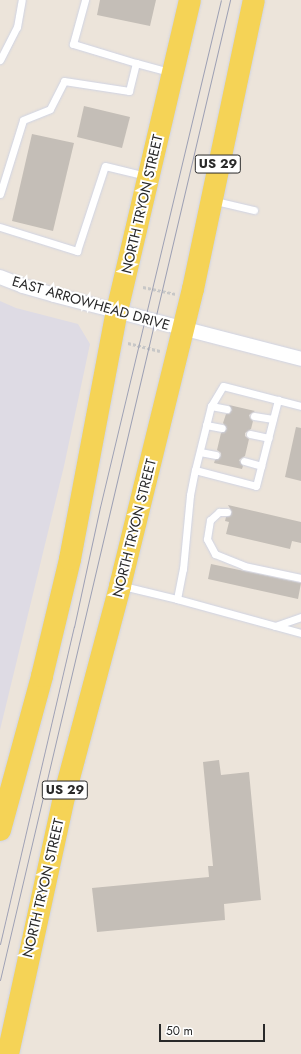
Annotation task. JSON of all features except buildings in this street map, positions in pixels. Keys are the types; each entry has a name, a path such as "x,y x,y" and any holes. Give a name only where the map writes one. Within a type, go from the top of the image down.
{"main road":[{"name":"NORTH TRYON STREET","path":"0,830 5,792 42,676 70,559 117,312 190,0"},
{"name":"NORTH TRYON STREET","path":"8,1054 64,797 120,586 183,329 254,0"}],"street":[{"name":"EAST ARROWHEAD DRIVE","path":"0,276 29,288 301,359"}],"lane":[{"path":"0,60 17,27 22,0"},
{"path":"84,0 73,44 173,73"},
{"path":"0,194 23,120 50,109 64,81 129,91 136,63"},
{"path":"0,227 77,251 105,166 149,176"},
{"path":"210,200 254,210"},
{"path":"177,599 183,569 190,495 195,470 211,406 223,386 301,406"},
{"path":"195,470 256,486 278,400"},
{"path":"211,406 227,409"},
{"path":"254,416 273,419"},
{"path":"206,425 222,428"},
{"path":"250,434 269,438"},
{"path":"200,452 216,455"},
{"path":"244,461 261,466"},
{"path":"227,512 219,512 210,520 208,539 214,554 244,566 301,578"},
{"path":"120,586 177,599 301,633"},
{"path":"274,626 301,617"}],"path":[{"path":"144,287 181,296"},
{"path":"123,342 161,351"}],"shaded area":[{"path":"0,301 16,308 78,324 90,344 64,466 0,730"}],"tram line":[{"path":"0,944 74,627 100,507 221,0"},
{"path":"0,980 230,0"}]}
